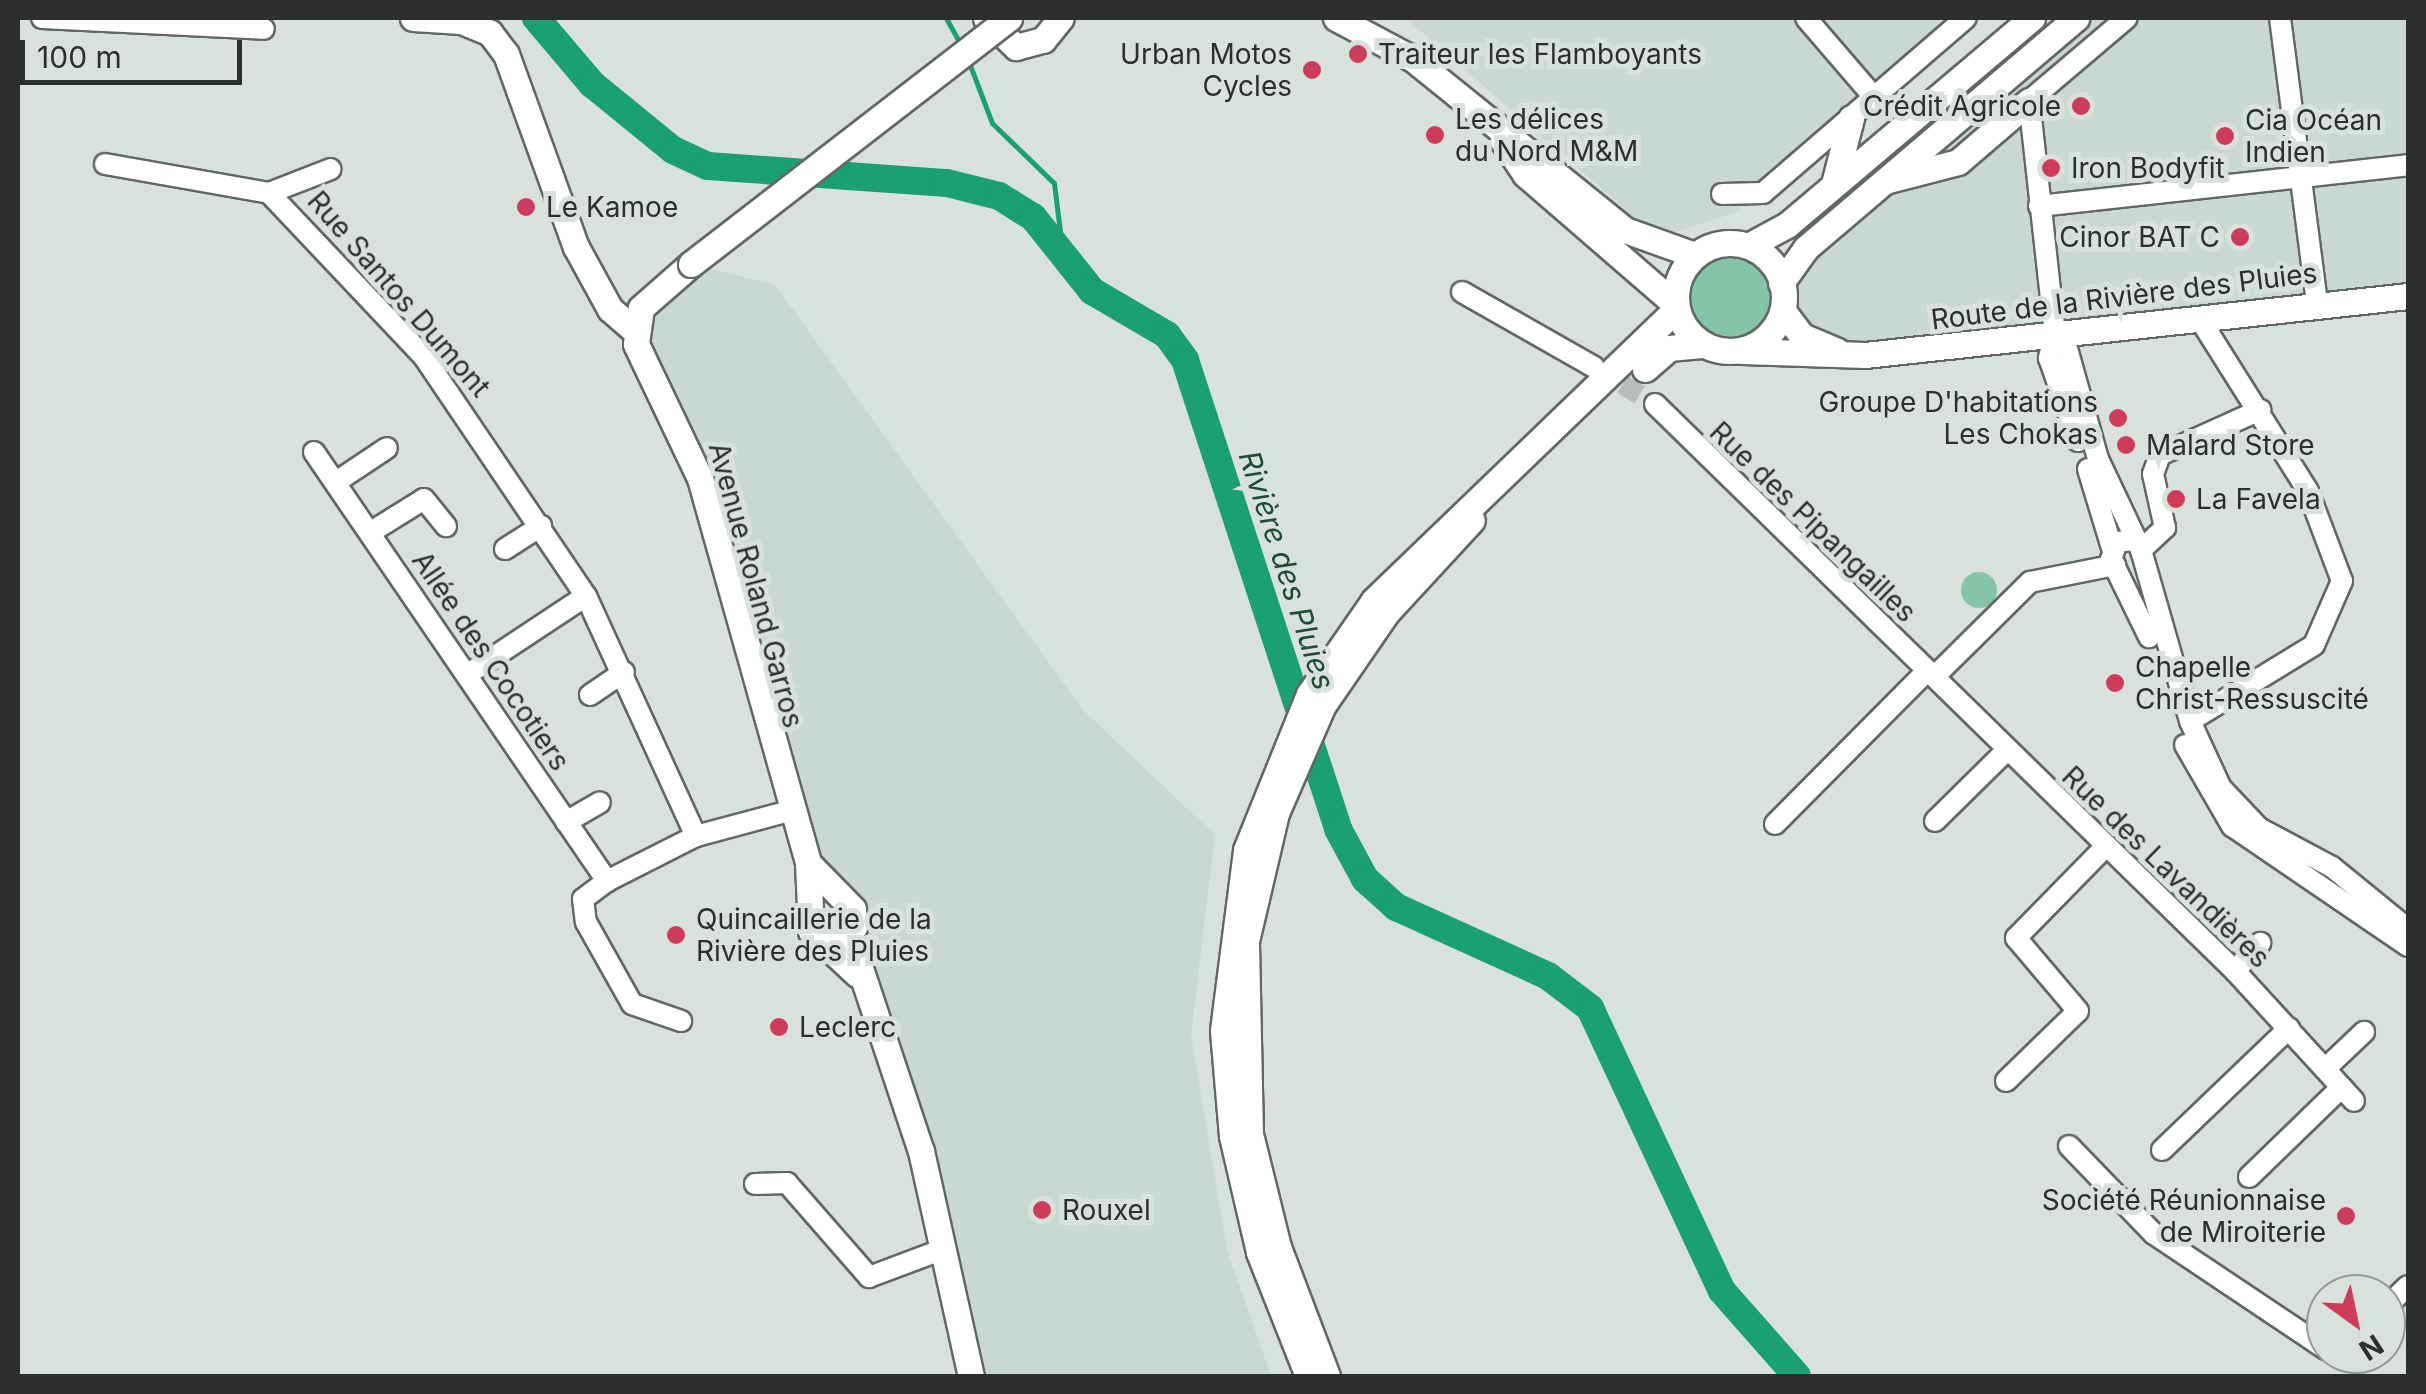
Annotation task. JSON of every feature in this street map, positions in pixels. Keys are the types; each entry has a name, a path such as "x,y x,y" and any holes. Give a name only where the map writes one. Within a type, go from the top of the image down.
{"main road":[{"name":"Avenue Roland Garros","path":"413,18 461,21 490,33 506,54 564,218 599,285 634,330 700,478 789,811 808,863 811,931 840,939 897,1072 944,1249 972,1376"},
{"path":"986,18 1016,47 1043,40 1060,18"},
{"path":"634,330 648,300 691,264 1009,18"},
{"path":"1336,18 1413,59 1500,136 1649,246 1695,255 1750,245 1830,189 2032,18"},
{"path":"1782,283 1880,182 2076,18"},
{"path":"1880,182 1958,162 2028,101"},
{"path":"1830,189 1851,118"},
{"path":"1500,136 1525,174 1675,307 1702,345"},
{"path":"1742,351 1768,336 1783,310 1782,283 1750,245"},
{"path":"1308,1376 1260,1252 1232,1136 1237,941 1276,814 1323,705 1387,612 1470,510 1659,334 1675,307 1695,255"},
{"path":"599,285 624,302 648,300"},
{"name":"Route de la Rivière des Pluies","path":"1847,355 2408,296"},
{"path":"1783,310 1802,336 1847,355"},
{"path":"1470,510 1669,348 1702,345 1742,351 1847,355"},
{"name":"Avenue Roland Garros","path":"808,863 853,910 840,939"},
{"path":"812,909 837,897"},
{"path":"1237,941 1250,1134 1278,1246 1327,1376"}],"street":[{"path":"42,18 225,24 264,29"},
{"path":"1806,18 1874,98"},
{"path":"1722,194 1764,193 1966,18"},
{"path":"2128,18 2028,101 2055,335 2066,345 2121,556 2212,801 2250,840 2322,880 2408,946"},
{"path":"2280,18 2317,304"},
{"name":"Rue Santos Dumont","path":"105,164 269,193 424,357 586,596 696,836"},
{"path":"2039,206 2408,166"},
{"path":"269,193 331,169"},
{"path":"1462,292 1594,368"},
{"path":"2190,722 2314,646 2342,581 2314,503 2260,410 2198,318"},
{"name":"Rue des Pipangailles","path":"1656,404 1931,674"},
{"path":"1776,824 2030,582 2121,556 2165,528 2153,474 2160,455 2260,410"},
{"path":"336,482 387,448"},
{"name":"Allée des Cocotiers","path":"314,452 607,881"},
{"name":"Allée des Cocotiers","path":"370,532 424,499 446,526"},
{"path":"505,550 541,526"},
{"path":"2121,556 2190,722 2242,813 2332,867 2408,929"},
{"path":"468,674 586,596"},
{"path":"590,695 624,672"},
{"name":"Rue des Lavandières","path":"1931,674 2235,972 2348,1094 2249,1177"},
{"path":"1935,821 2008,750"},
{"path":"566,822 600,802"},
{"path":"682,1021 632,1004 586,922 583,900 607,881 696,836 789,811"},
{"path":"2006,1081 2078,1012 2018,947 2020,931 2105,847"},
{"path":"2235,972 2260,942"},
{"path":"2162,1150 2289,1028"},
{"path":"2326,1068 2364,1032"},
{"path":"2069,1146 2154,1234 2306,1336"},
{"path":"756,1184 787,1183 869,1277 944,1249"}],"shaded area":[{"path":"1406,18 1947,18 1734,213 1670,234 1651,232"},
{"path":"2076,18 2408,18 2408,296 1847,355 1783,311 1781,283"},
{"path":"691,264 775,285 1083,710 1215,835 1191,1035 1227,1250 1271,1376 971,1376 854,927 827,897 818,901 707,503 640,357 641,308"}],"green space":[{"path":"1722,254 1738,254 1761,266 1770,280 1770,314 1761,328 1738,340 1722,340 1706,333 1694,321 1687,305 1687,289 1694,273 1706,261"},
{"path":"1979,572 1991,578 1997,590 1991,602 1979,608 1967,602 1961,590 1967,578"}],"waterway":[{"name":"Rivière des Pluies","path":"536,18 592,84 673,150 708,166 947,183 999,196 1033,217 1092,291 1167,335 1185,360 1338,829 1365,879 1396,907 1548,976 1590,1008 1722,1291 1797,1376"},
{"path":"946,18 961,45"},
{"path":"968,60 992,123 1054,183 1064,265"}],"tunnel":[{"path":"1597,369 1655,404"}],"place":[{"name":"Traiteur les Flamboyants","path":"1358,54"},
{"name":"Urban Motos Cycles","path":"1312,70"},
{"name":"Crédit Agricole","path":"2081,106"},
{"name":"Les délices du Nord M&M","path":"1435,135"},
{"name":"Cia Océan Indien","path":"2225,136"},
{"name":"Iron Bodyfit","path":"2051,168"},
{"name":"Le Kamoe","path":"526,207"},
{"name":"Cinor BAT C","path":"2240,237"},
{"name":"Groupe D'habitations Les Chokas","path":"2118,418"},
{"name":"Malard Store","path":"2126,445"},
{"name":"La Favela","path":"2176,499"},
{"name":"Chapelle Christ-Ressuscité","path":"2115,683"},
{"name":"Quincaillerie de la Rivière des Pluies","path":"676,935"},
{"name":"Leclerc","path":"779,1027"},
{"name":"Rouxel","path":"1042,1210"},
{"name":"Société Réunionnaise de Miroiterie","path":"2346,1216"}]}
